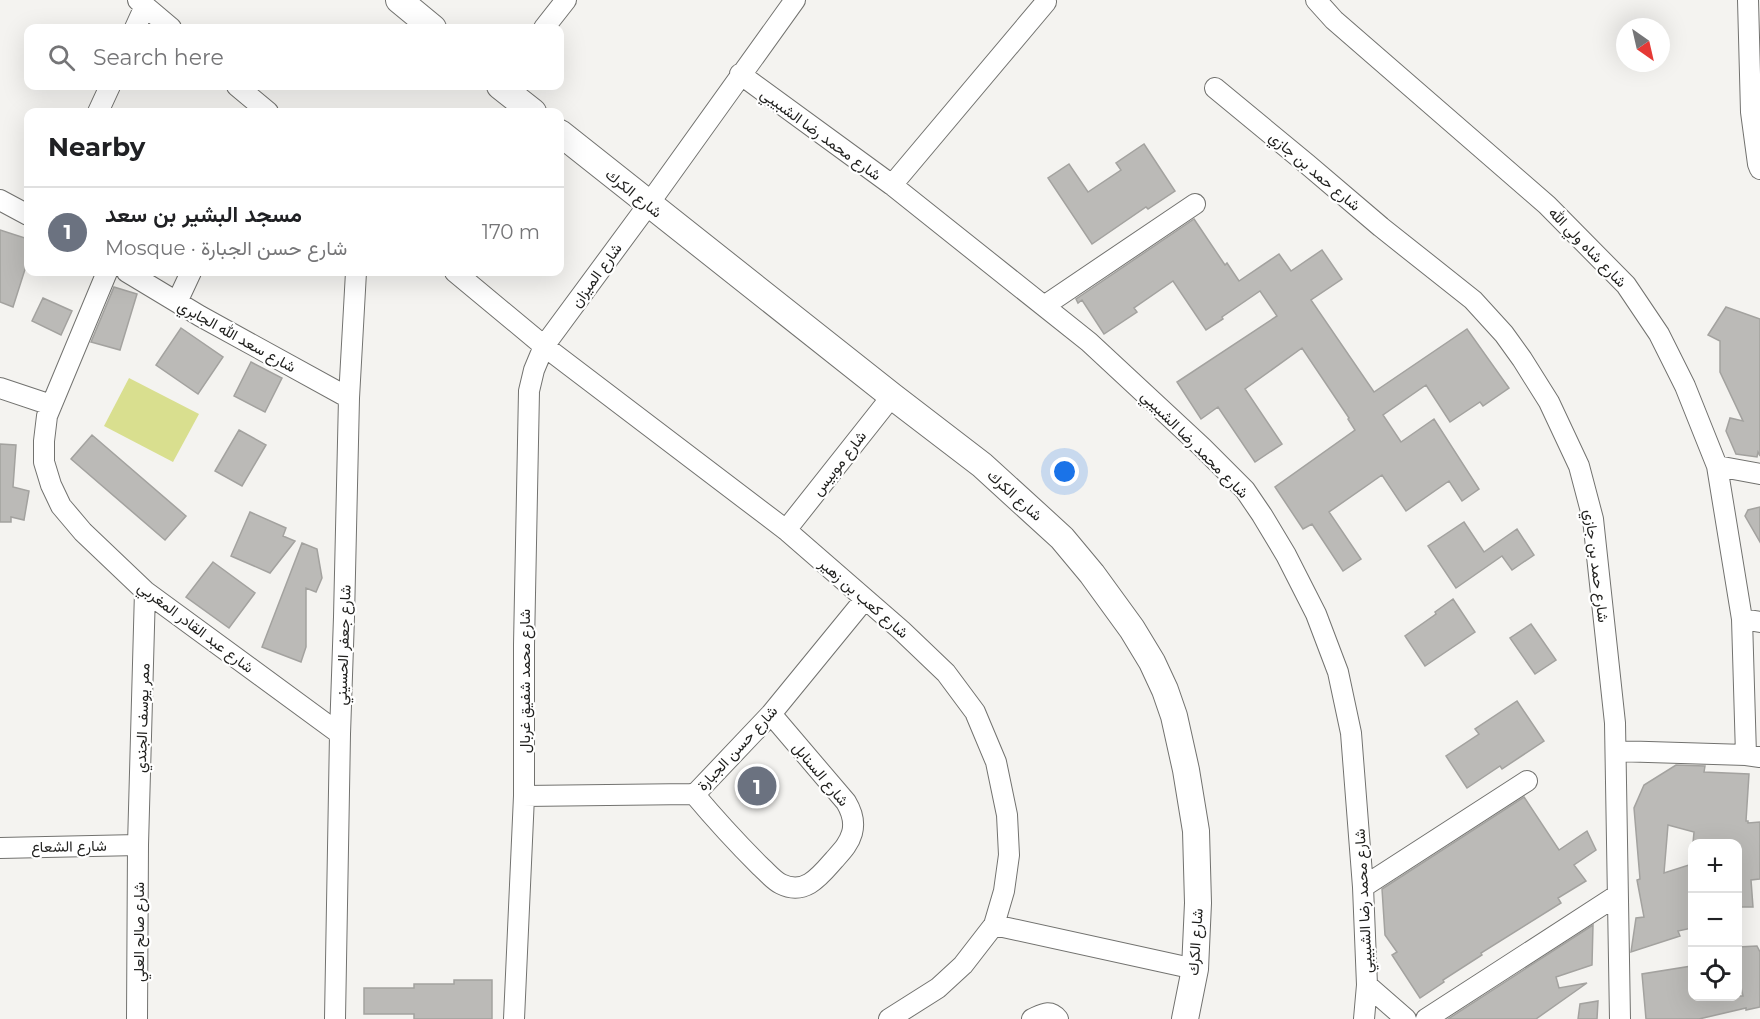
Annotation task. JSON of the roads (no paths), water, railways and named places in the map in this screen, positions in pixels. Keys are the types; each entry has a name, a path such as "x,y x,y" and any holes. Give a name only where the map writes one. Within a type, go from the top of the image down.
{"street":[{"path":"399,0 428,24"},
{"path":"547,24 566,0"},
{"path":"648,205 795,0"},
{"name":"شارع شاه ولي الله","path":"1316,0 1334,20 1547,205 1626,285 1659,334 1685,386 1717,466 1751,620 1753,756"},
{"path":"1749,0 1751,112 1760,169"},
{"path":"892,185 1046,2"},
{"path":"136,24 142,3 166,24"},
{"name":"شارع محمد رضا الشبيبي","path":"740,74 892,185 1089,342 1202,447 1245,490 1262,515 1286,555 1316,614 1338,672 1352,733 1364,887 1367,985 1364,1019"},
{"name":"شارع حمد بن جازي","path":"1215,88 1473,300 1504,334 1550,402 1579,466 1593,519 1615,723 1616,896 1620,1019"},
{"path":"100,108 108,90"},
{"path":"242,90 262,108"},
{"path":"505,90 528,108"},
{"name":"شارع الكرك","path":"564,136 648,205 982,465 1062,538 1092,574 1132,629 1152,662 1165,690 1186,770 1196,831 1198,903 1195,969 1185,1019"},
{"path":"0,200 24,213"},
{"path":"1044,306 1195,204"},
{"name":"شارع الميزان","path":"544,346 648,205"},
{"name":"شارع عبد القادر المغربي","path":"104,276 47,416 44,462 51,485 62,506 83,531 145,591 340,734"},
{"name":"شارع سعد الله الجابري","path":"134,276 349,398"},
{"path":"177,302 189,276"},
{"name":"شارع جعفر الحسيني","path":"335,1019 349,398 356,276"},
{"name":"شارع كعب بن زهير","path":"460,276 544,346 786,530 902,630 946,673 975,712 996,762 1007,815 1009,855 1004,891 994,925 963,965 939,988 889,1019"},
{"name":"شارع محمد شفيق غربال","path":"514,1019 524,796 524,645 530,391 534,370 544,346"},
{"path":"0,388 51,405"},
{"name":"شارع موبيس","path":"786,530 892,396"},
{"path":"1717,466 1760,474"},
{"name":"ممر يوسف الجندي","path":"138,845 145,591"},
{"name":"شارع حسن الجبارة","path":"524,796 694,794 771,714 865,598"},
{"name":"شارع السنابل","path":"694,794 739,845 780,884 793,888 814,882 848,844 853,831 850,809 771,714"},
{"path":"1616,751 1753,756"},
{"path":"1364,887 1527,781"},
{"name":"شارع الشعاع","path":"0,848 138,845"},
{"name":"شارع صالح العلي","path":"137,1019 138,845"},
{"path":"1426,1019 1616,896"},
{"path":"994,925 1195,969"},
{"path":"1367,985 1406,1019"},
{"path":"1032,1019 1049,1012 1059,1019"}],"place":[{"name":"مسجد البشير بن سعد","path":"757,786"}]}
